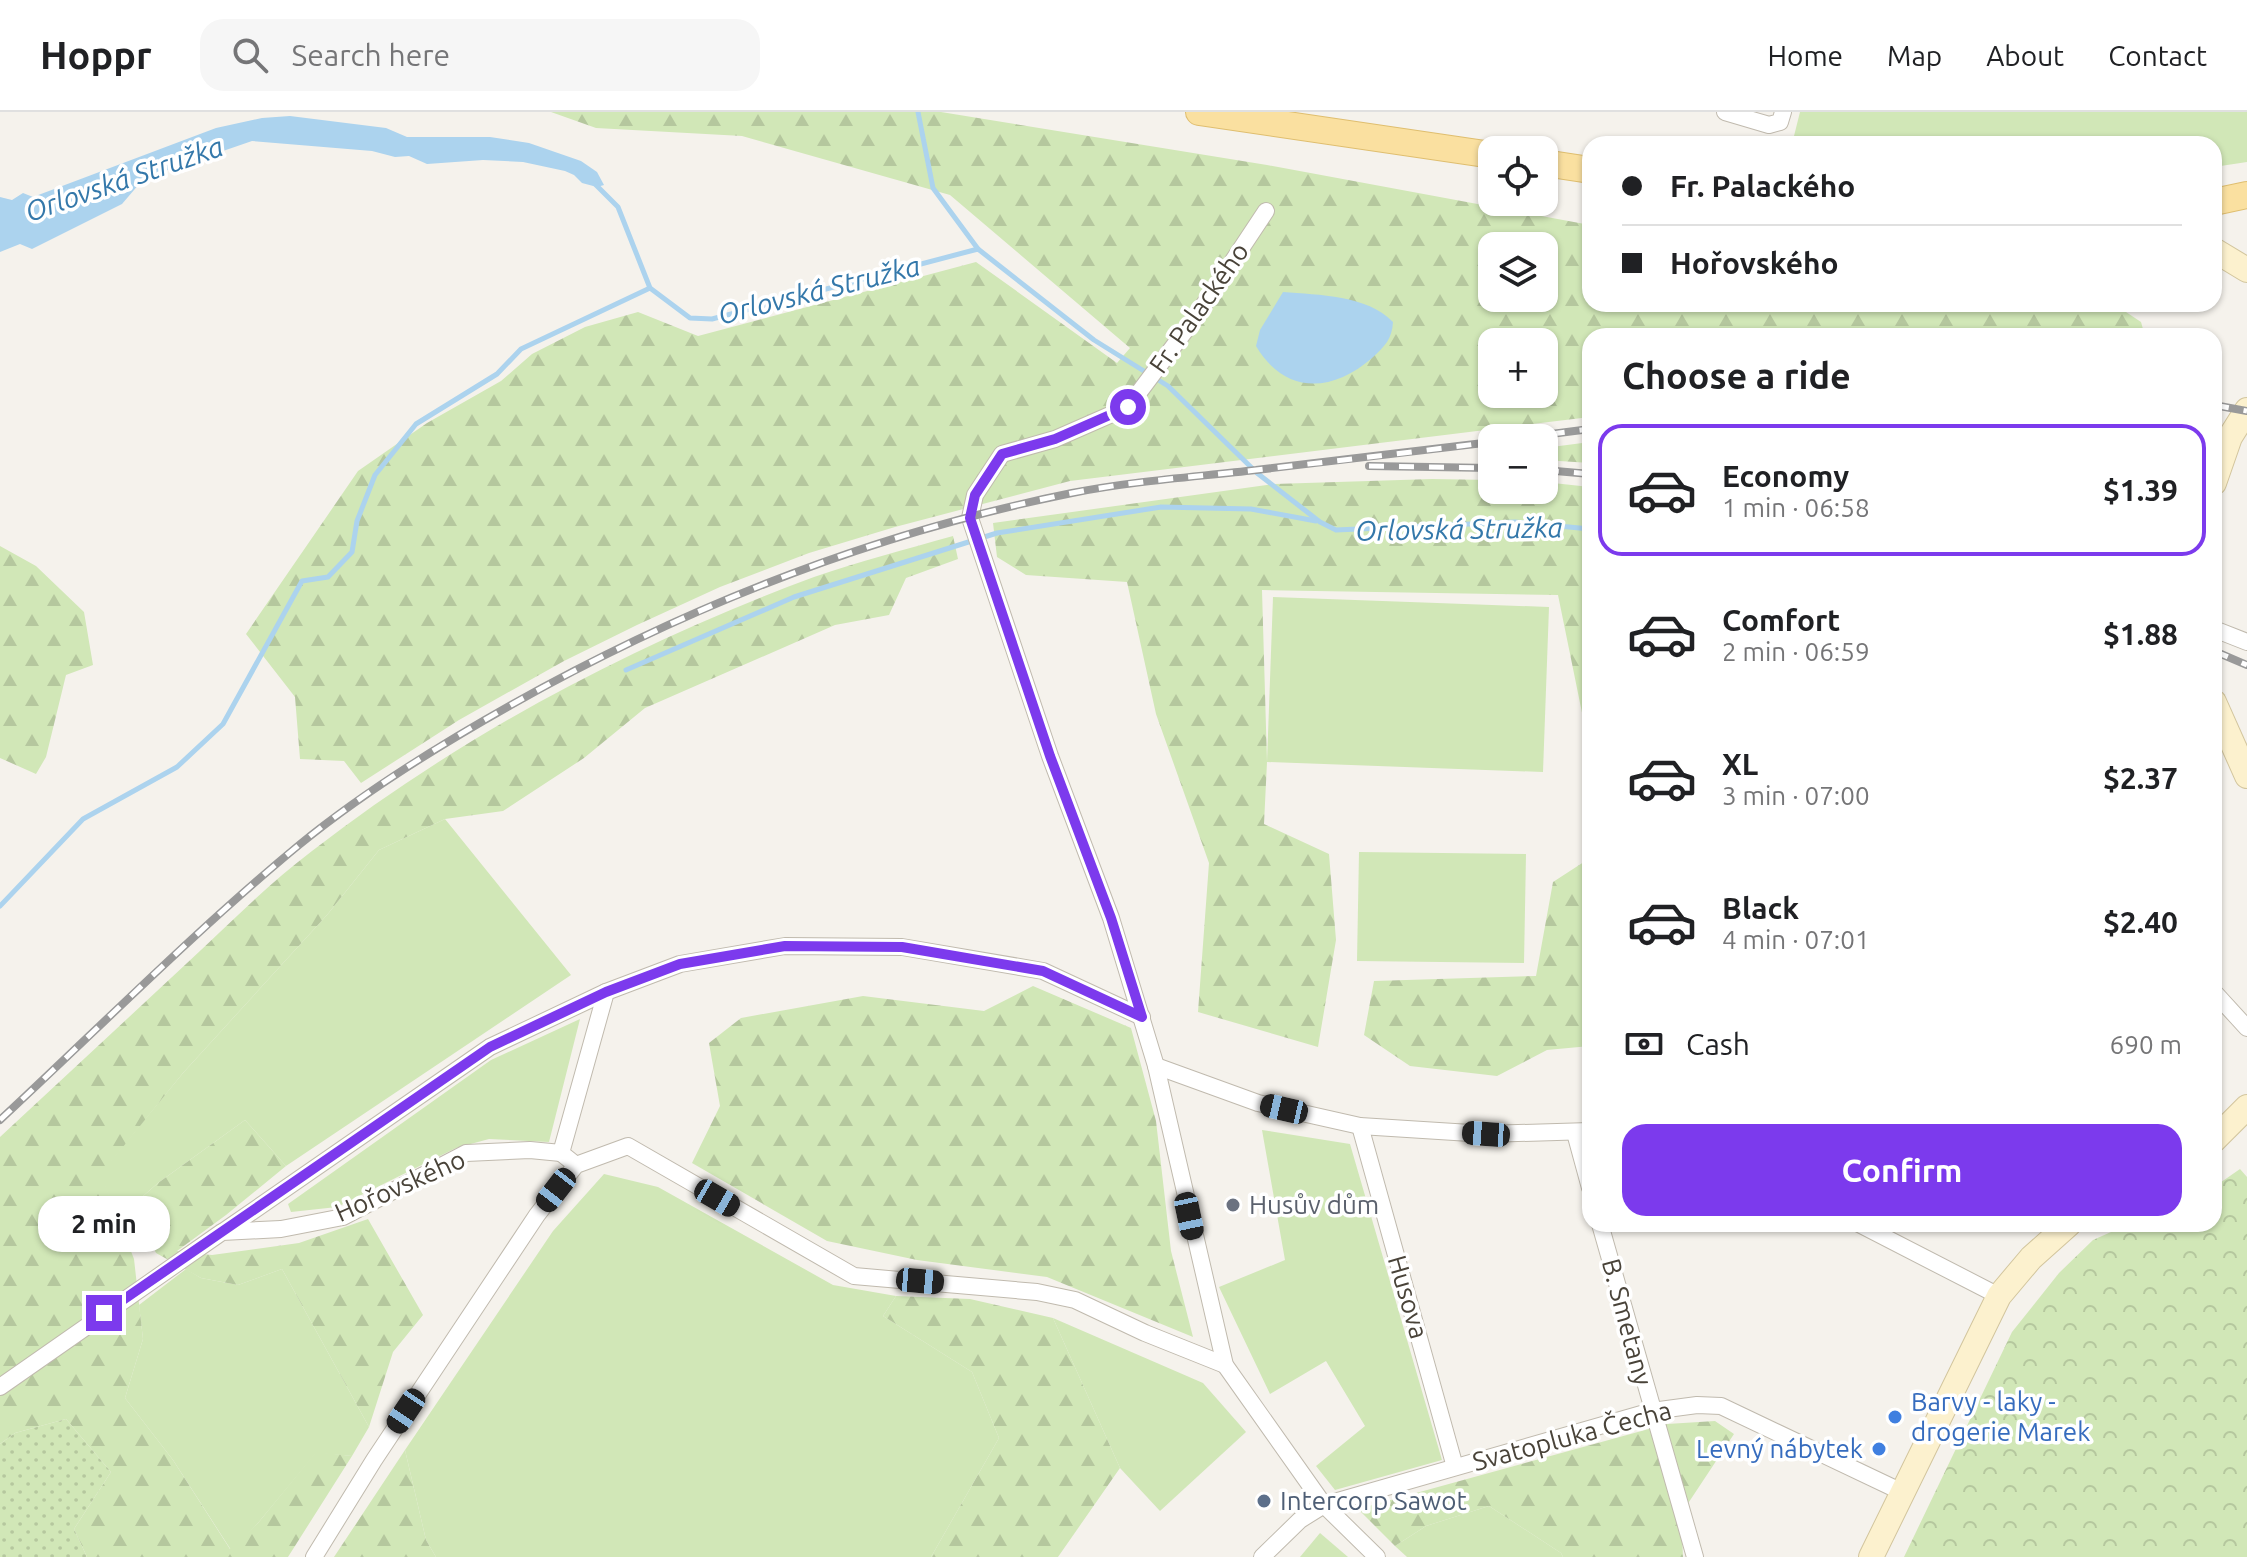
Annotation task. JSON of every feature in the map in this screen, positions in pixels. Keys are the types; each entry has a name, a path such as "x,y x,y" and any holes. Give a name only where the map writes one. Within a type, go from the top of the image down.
{"main road":[{"path":"1199,112 1478,153"},
{"path":"1558,165 1582,169"},
{"path":"2222,200 2247,195"}],"street":[{"path":"1725,112 1769,125 1782,117"},
{"name":"Fr. Palackého","path":"1266,211 1197,315 1128,407 1055,439 1002,454 975,495 970,518 1050,756 1111,918 1142,1017 1225,1365 1324,1505 1377,1557"},
{"path":"2222,255 2247,270"},
{"path":"2222,460 2230,437 2247,410"},
{"path":"2222,632 2247,642"},
{"path":"2222,729 2247,776"},
{"path":"0,1387 490,1047 606,992 680,964 785,946 902,947 1043,971 1142,1017"},
{"path":"576,1165 561,1153 606,992"},
{"path":"2222,1001 2247,1028"},
{"path":"1156,1066 1258,1103 1360,1126 1486,1134 1582,1132"},
{"path":"2222,1132 2247,1107"},
{"name":"Husova","path":"1360,1126 1455,1467"},
{"path":"314,1557 374,1460 528,1228 576,1165 628,1146 854,1276 1037,1292 1075,1300 1145,1333 1225,1365"},
{"name":"Hořovského","path":"222,1232 281,1229 343,1217 466,1153 530,1150 561,1153"},
{"name":"B. Smetany","path":"1602,1232 1695,1557"},
{"path":"1875,1232 1999,1296"},
{"path":"1871,1557 1999,1296 2031,1258 2060,1232"},
{"name":"Svatopluka Čecha","path":"1262,1557 1300,1520 1324,1505 1652,1411 1697,1405 1721,1406 1902,1492"}],"green space":[{"path":"551,112 941,112 1267,165 1478,204 1478,216 1542,216 1582,224 1582,312 2126,312 2141,322 2143,328 1582,328 1582,418 1533,424 1478,424 1478,431 1070,481 895,527 809,553 720,587 637,625 564,661 459,720 361,783 344,761 300,759 295,697 246,634 358,471 427,423 501,381 532,354 585,327 638,312 698,336 976,262 1117,363 1130,348 950,195 742,136 596,128"},
{"path":"1800,112 2247,112 2247,162 2222,166 2222,136 1794,136"},
{"path":"1582,443 1582,462 1558,461 1558,446"},
{"path":"1478,480 1478,504 1558,504 1558,484 1582,486 1582,713 1558,595 1262,590 1267,762 1264,824 1329,854 1336,940 1318,1047 1198,1012 1209,863 1156,714 1127,582 1026,575 997,557 993,523 1274,484"},
{"path":"953,536 958,559 906,578 889,615 835,625 645,708 584,758 503,811 445,819 379,850 327,915 183,1073 101,1174 134,1259 143,1339 125,1398 173,1460 230,1549 258,1523 316,1452 352,1456 288,1557 87,1557 74,1529 111,1472 66,1419 15,1433 0,1444 0,1137 279,878 370,808 429,768 552,695 681,631 814,577"},
{"path":"0,546 36,566 84,612 93,665 66,675 46,757 36,774 0,758"},
{"path":"1273,597 1549,607 1543,772 1267,762"},
{"path":"445,819 571,975 286,1166 245,1120 134,1204 116,1213 100,1174 183,1073 327,915 379,850"},
{"path":"1359,852 1526,854 1524,963 1357,961"},
{"path":"1582,863 1582,1047 1547,1050 1497,1076 1410,1066 1364,1035 1374,981 1536,976 1553,882"},
{"path":"1033,986 1131,1028 1156,1121 1171,1251 1193,1337 1047,1277 917,1260 827,1241 692,1163 720,1106 709,1043 741,1018 863,996 984,1011"},
{"path":"580,1019 549,1142 489,1139 456,1148 337,1207 291,1212 288,1204 491,1060"},
{"path":"245,1120 286,1166 177,1251 212,1255 299,1243 368,1219 423,1315 393,1352 369,1427 282,1269 238,1285 201,1278 156,1253 134,1204"},
{"path":"1262,1130 1350,1144 1442,1460 1335,1490 1316,1466 1365,1426 1326,1361 1270,1394 1219,1287 1285,1260"},
{"path":"2240,1169 2247,1177 2247,1557 1904,1557 2012,1332 2059,1273 2093,1240 2111,1232 2222,1232 2222,1181"},
{"path":"604,1174 658,1187 833,1285 896,1296 883,1316 972,1372 999,1438 931,1557 436,1557 426,1540 405,1450 553,1231"},
{"path":"186,1269 201,1278 238,1285 282,1269 369,1427 352,1456 316,1453 258,1523 231,1550 173,1460 125,1398 143,1339 139,1305"},
{"path":"896,1296 970,1299 1053,1318 1120,1468 1058,1557 931,1557 999,1438 972,1372 883,1316"},
{"path":"1053,1318 1203,1383 1246,1432 1160,1511 1120,1468"},
{"path":"66,1419 111,1472 74,1529 87,1557 0,1557 0,1444 15,1433"},
{"path":"1715,1421 1734,1434 1681,1514 1683,1557 1563,1557 1489,1506 1426,1526 1395,1546 1358,1509 1667,1424"},
{"path":"405,1450 426,1540 436,1557 334,1557"},
{"path":"1489,1506 1563,1557 1407,1557 1395,1546 1426,1526"},
{"path":"1320,1533 1348,1557 1300,1557"}],"water":[{"path":"290,116 386,128 407,137 490,137 529,143 581,161 597,172 604,185 597,187 582,183 565,171 523,162 483,160 427,164 409,156 395,157 372,151 252,141 140,183 122,204 32,249 20,244 0,252 0,197 12,200 23,193 33,197 216,128 262,118"},
{"path":"1283,292 1342,298 1370,306 1393,322 1389,338 1372,358 1341,378 1310,384 1295,381 1268,362 1256,346 1260,330"}],"waterway":[{"path":"918,112 933,188 978,249"},
{"name":"Orlovská Stružka","path":"595,184 618,207 650,288 690,318 712,319 978,249 1094,340 1168,386 1257,473 1320,522 1336,530 1515,522 1582,528"},
{"path":"0,906 83,819 177,767 223,724 302,581 328,577 352,552 357,521 375,475 416,424 497,374 521,349 650,288"},
{"path":"626,670 794,597 997,533 1161,507 1251,509 1316,521"}],"railway":[{"path":"2222,406 2247,411"},
{"path":"1558,433 1582,430"},
{"path":"0,1120 222,911 324,825 402,770 456,737 578,669 645,636 783,577 926,529 998,510 1117,485 1478,444"},
{"path":"1369,466 1478,468"},
{"path":"1558,471 1582,473"},
{"path":"2222,654 2247,665"}],"place":[{"name":"Husův dům","path":"1233,1205"},
{"name":"Barvy - laky - drogerie Marek","path":"1895,1417"},
{"name":"Levný nábytek","path":"1879,1449"},
{"name":"Intercorp Sawot","path":"1264,1501"}],"route":[{"path":"104,1313 490,1047 606,992 680,964 785,946 902,947 1043,971 1142,1017 1111,918 1050,756 970,518 975,495 1002,454 1055,439 1128,407"}]}
